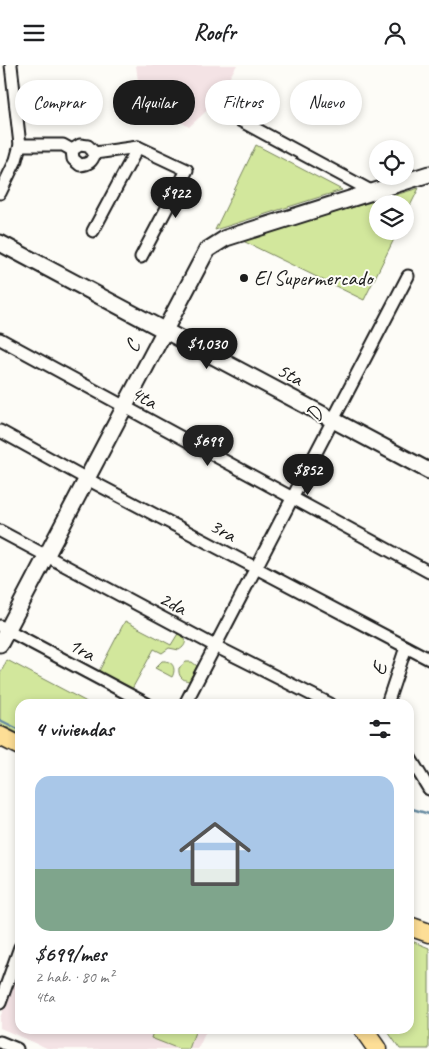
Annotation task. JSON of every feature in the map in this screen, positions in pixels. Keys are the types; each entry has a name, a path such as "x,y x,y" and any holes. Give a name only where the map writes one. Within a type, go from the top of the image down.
{"main road":[{"path":"0,736 15,744"},
{"path":"414,928 429,933"},
{"path":"366,1034 377,1049"}],"street":[{"path":"0,193 16,160 20,145 11,65"},
{"path":"249,125 373,192"},
{"path":"20,145 63,145 72,150"},
{"path":"72,150 80,145 88,146 95,153"},
{"path":"95,153 138,147 187,170 141,257"},
{"path":"93,231 138,147"},
{"path":"72,150 73,159 80,165 88,165 95,153"},
{"name":"C","path":"2,633 46,557 207,250 226,238 429,174"},
{"name":"5ta","path":"0,243 429,471"},
{"name":"D","path":"188,699 408,276"},
{"name":"4ta","path":"0,339 429,572"},
{"name":"3ra","path":"0,431 86,479 429,659"},
{"name":"2da","path":"0,531 215,646 320,699"},
{"name":"1ra","path":"2,633 137,699"},
{"name":"E","path":"389,699 406,647"},
{"path":"414,764 429,789"},
{"path":"0,1003 15,961"},
{"path":"0,1042 17,1049"}],"shaded area":[{"path":"136,65 237,65 228,80 205,80 205,112 195,122 195,80 138,80"},
{"path":"15,978 15,1034 205,1034 198,1049 49,1049 0,1028 0,1018"}],"green space":[{"path":"256,145 342,190 215,230"},
{"path":"419,188 414,198 414,195 395,195"},
{"path":"369,203 369,240 394,240 364,300 241,240"},
{"path":"125,621 171,645 179,632 184,636 185,641 184,646 179,650 169,648 162,653 154,649 132,689 99,671"},
{"path":"7,660 81,699 15,699 15,732 0,724 0,674"},
{"path":"162,661 173,665 172,677 155,668"},
{"path":"186,662 192,662 197,666 189,681 182,679 179,673 179,668"},
{"path":"414,942 429,948 429,1049 400,1049 390,1034 414,1034"},
{"path":"152,1034 194,1034 189,1049 179,1049 151,1038"}],"waterway":[{"path":"0,720 15,728"},
{"path":"414,810 429,814"}],"place":[{"name":"El Supermercado","path":"244,278"}]}
